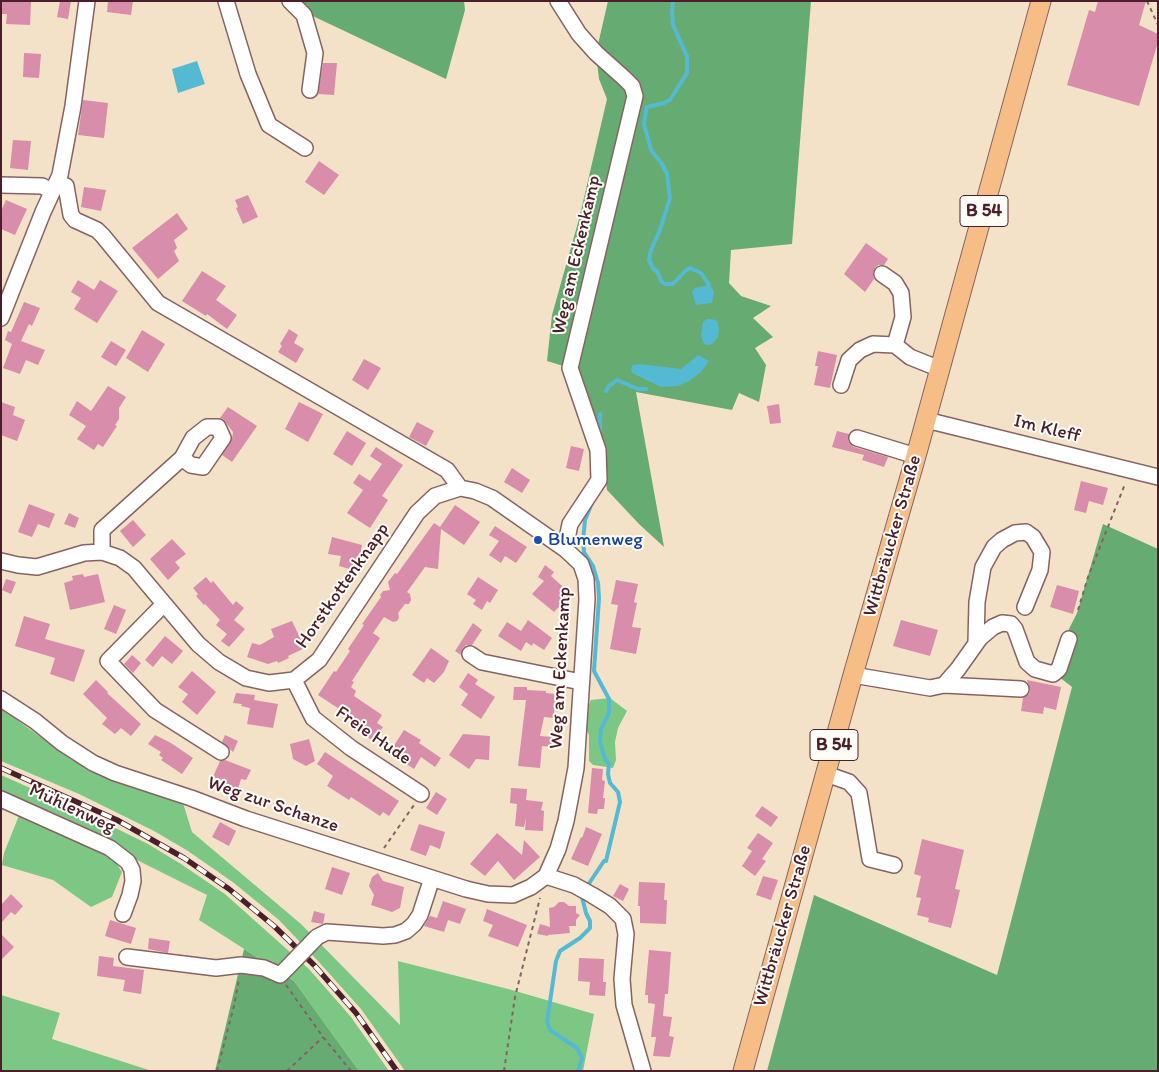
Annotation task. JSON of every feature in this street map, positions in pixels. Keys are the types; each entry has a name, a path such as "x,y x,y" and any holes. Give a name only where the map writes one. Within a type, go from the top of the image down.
{"main road":[{"name":"Wittbräucker Straße","path":"743,1071 1021,79 1041,1"}],"street":[{"path":"1,318 63,162 73,106 87,1"},
{"path":"226,1 248,74 269,125 305,148"},
{"path":"290,1 304,15 315,53 310,90"},
{"name":"Weg am Eckenkamp","path":"546,876 558,849 572,794 576,768 586,599 586,579 581,564 565,549 570,524 600,480 598,450 570,368 635,96 632,86 596,54 579,34 558,1"},
{"path":"1,185 66,186 71,215 75,220 97,230 104,236 158,303 447,470 460,488 475,491 492,498 565,549"},
{"path":"882,274 895,282 901,293 903,318 895,345"},
{"path":"841,385 848,360 860,350 873,344 895,345 910,357 940,369"},
{"name":"Im Kleff","path":"926,420 1158,476"},
{"path":"858,438 916,456"},
{"path":"102,552 102,530 182,458"},
{"name":"Horstkottenknapp","path":"294,680 318,660 418,513 434,496 460,488"},
{"path":"976,642 977,602 982,567 994,547 1002,540 1015,533 1026,532 1033,537 1042,552 1040,570 1025,607"},
{"path":"1,561 18,565 38,566 84,553 102,552 120,558 134,568 198,644 219,662 246,678 269,683 294,680"},
{"path":"164,604 108,661 155,710 220,752"},
{"path":"944,685 958,669 976,642 1002,623 1011,624 1015,629 1027,662 1035,669 1053,674 1059,669 1069,639"},
{"path":"470,654 482,662 581,682"},
{"path":"853,675 930,688 944,685 1021,689"},
{"name":"Freie Hude","path":"294,680 313,718 350,748 421,794"},
{"name":"Weg zur Schanze","path":"1,699 93,763 115,773 191,798 246,819 488,894 513,895 531,887 546,876"},
{"path":"826,774 849,782 859,793 870,859 894,864"},
{"name":"Mühlenweg","path":"1,799 110,848 128,862 132,870 133,880 123,914"},
{"path":"546,876 592,895 610,906 623,919 626,934 622,979 624,1005 643,1071"},
{"path":"127,957 216,968 241,965 284,971 317,937 327,932 383,936 395,935 406,931 420,915 432,878"}],"path":[{"path":"1147,1 1158,25"},
{"path":"1078,610 1088,577 1131,470"},
{"path":"375,860 421,794"},
{"path":"504,1071 515,998 546,876"},
{"path":"218,1071 234,1006 241,965"},
{"path":"284,971 323,1037 351,1071"},
{"path":"287,1071 323,1037"}],"green space":[{"path":"291,1 464,1 465,10 446,79 300,10"},
{"path":"608,1 811,1 792,244 731,250 729,283 741,296 771,306 753,318 773,337 755,348 766,365 759,402 739,393 732,410 636,392 664,547 607,490 601,445 570,368 547,361 552,315 579,219 607,99 599,79 596,53"},
{"path":"1103,524 1158,549 1158,1071 767,1071 814,895 997,975 1072,687 1049,669 1077,613"},
{"path":"610,698 627,711 618,728 615,742 616,760 613,768 593,765 589,761 589,735 585,727 586,711 591,700"},
{"path":"1,708 70,759 119,782 183,803 192,832 301,924 400,1025 398,961 512,990 594,1014 583,1071 405,1071 361,1009 318,961 279,920 234,883 188,851 154,831 79,794 1,761"},
{"path":"1,775 73,807 148,844 225,894 309,969 351,1017 389,1071 359,1071 294,981 199,920 207,895 1,796"},
{"path":"20,813 108,851 122,872 112,897 91,907 53,880 2,865 4,853"},
{"path":"244,949 294,981 359,1071 215,1071"},
{"path":"1,995 60,1013 52,1039 152,1071 1,1071"}],"water":[{"path":"197,61 205,84 178,93 172,69"},
{"path":"709,285 714,291 712,303 696,305 692,292 695,288"},
{"path":"707,319 717,321 719,328 718,337 712,344 708,345 704,344 701,336 703,322"},
{"path":"698,355 709,361 701,372 678,386 661,387 632,373 631,368 633,365 639,364 681,369"}],"building":[{"path":"1,1 31,1 30,25 6,24 7,14 1,14"},
{"path":"60,1 71,1 68,19 57,17"},
{"path":"108,1 133,1 131,15 107,12"},
{"path":"1098,1 1146,1 1139,25 1158,34 1158,42 1139,106 1067,85 1089,10 1095,12"},
{"path":"24,53 41,54 39,78 23,77"},
{"path":"323,63 337,63 334,95 318,94"},
{"path":"83,100 108,103 104,138 78,135"},
{"path":"13,140 31,141 28,170 10,168"},
{"path":"319,161 339,175 324,195 305,182"},
{"path":"84,187 106,190 101,211 81,207"},
{"path":"248,195 258,217 243,224 236,208 238,207 235,200"},
{"path":"6,200 27,209 15,235 1,229 1,211"},
{"path":"177,213 188,229 174,240 177,248 174,251 179,261 158,279 132,248"},
{"path":"866,243 888,259 884,265 878,265 875,268 874,279 865,292 844,274"},
{"path":"202,271 226,286 216,300 237,315 227,329 207,314 206,316 182,301"},
{"path":"78,280 94,290 100,280 118,291 97,323 74,309 81,298 71,292"},
{"path":"24,302 40,308 32,326 29,324 21,341 45,350 38,365 26,360 20,374 3,368 12,344 5,340 8,331 11,332"},
{"path":"289,329 298,335 294,343 304,349 296,363 278,352 282,346 280,344"},
{"path":"142,330 165,344 148,372 126,358"},
{"path":"111,341 126,350 116,366 101,357"},
{"path":"818,351 837,355 830,388 814,385 818,366 815,366"},
{"path":"364,359 381,368 368,390 352,380"},
{"path":"108,386 126,397 119,408 119,419 115,425 117,426 103,447 98,444 94,450 77,439 86,426 69,415 77,401 91,411"},
{"path":"1,402 15,407 13,415 25,420 17,441 1,435"},
{"path":"299,402 323,414 308,442 285,429"},
{"path":"779,404 781,423 770,424 767,406"},
{"path":"228,407 257,426 232,462 222,455 232,439 233,432 223,419 220,418"},
{"path":"417,422 434,431 426,446 409,437"},
{"path":"347,431 366,443 352,466 333,454"},
{"path":"837,431 849,434 848,441 854,447 888,457 884,467 862,460 864,455 832,447"},
{"path":"571,446 584,449 579,471 566,468"},
{"path":"376,447 403,465 382,496 388,500 370,528 347,513 363,490 353,483 359,474 370,481 382,464 370,456"},
{"path":"512,468 530,480 522,493 504,482"},
{"path":"1081,481 1108,488 1103,505 1089,501 1086,513 1074,510"},
{"path":"29,504 55,514 49,528 38,524 32,537 18,532"},
{"path":"455,505 480,522 464,545 441,529 438,569 425,567 407,592 410,594 411,600 398,613 399,618 397,621 393,622 384,617 373,633 380,638 352,681 354,682 351,687 356,691 354,696 382,715 377,723 383,727 373,741 352,726 356,720 318,695 350,651 348,649 364,625 362,624 381,597 380,595 383,591 390,590 388,582 395,573 397,574 434,523 440,527"},
{"path":"69,513 79,518 75,528 64,524"},
{"path":"133,520 146,535 133,547 120,531"},
{"path":"495,526 527,547 516,563 505,556 501,563 489,555 499,541 489,535"},
{"path":"332,537 362,545 357,571 339,566 341,556 328,554"},
{"path":"172,539 186,554 175,562 180,568 168,580 150,559"},
{"path":"545,565 554,572 551,576 571,594 554,612 532,594 544,581 538,577"},
{"path":"83,574 84,577 98,574 105,602 70,610 64,583 73,580 72,576"},
{"path":"206,577 211,583 213,581 233,605 236,601 244,608 234,620 245,629 229,647 221,641 227,634 216,625 220,620 196,596 198,594 193,588"},
{"path":"478,577 498,590 490,603 487,601 482,610 473,604 476,600 467,594"},
{"path":"6,579 16,582 11,594 2,590"},
{"path":"616,580 638,584 634,602 637,603 632,627 641,628 636,654 610,649 618,605 611,604"},
{"path":"1057,585 1079,591 1073,614 1050,607"},
{"path":"114,605 126,610 116,634 104,629"},
{"path":"24,616 50,624 45,639 85,650 74,682 50,674 55,658 15,646"},
{"path":"528,620 552,638 544,650 533,643 532,646 526,642 521,651 498,636 507,622 521,631"},
{"path":"901,620 938,630 930,656 893,646"},
{"path":"292,621 305,648 278,663 277,661 268,664 247,657 252,643 260,645 274,637 271,629"},
{"path":"473,623 482,630 472,645 466,645 463,648 461,655 455,651"},
{"path":"165,636 183,651 172,664 162,656 153,667 145,660"},
{"path":"431,648 449,661 444,672 434,683 427,678 424,683 412,675"},
{"path":"132,655 141,663 133,673 124,664"},
{"path":"192,671 216,692 197,715 182,702 188,694 178,687"},
{"path":"468,673 478,680 475,684 495,697 481,719 461,705 468,694 459,687"},
{"path":"96,680 107,693 141,724 131,736 121,728 115,734 102,724 107,718 83,694"},
{"path":"1027,680 1061,687 1056,710 1044,707 1043,714 1021,711 1023,698 1029,694 1030,690"},
{"path":"514,687 527,687 527,690 546,691 546,693 555,694 554,718 544,717 540,736 553,737 552,747 542,746 540,768 518,766 526,700 513,700"},
{"path":"236,693 255,695 254,700 278,704 273,728 247,724 250,708 241,706 242,704 233,703"},
{"path":"404,730 421,740 419,743 441,758 435,767 421,757 414,769 389,753"},
{"path":"463,734 490,736 489,760 476,759 469,769 449,755"},
{"path":"155,735 193,758 182,774 161,760 163,758 159,755 161,752 148,744"},
{"path":"225,735 238,741 233,752 222,742"},
{"path":"309,739 315,761 306,766 293,759 290,744"},
{"path":"325,752 399,801 389,816 383,812 380,816 351,797 349,800 327,786 333,776 317,764"},
{"path":"225,760 251,770 246,780 241,779 238,789 225,784 226,781 213,777 220,761"},
{"path":"592,768 603,769 602,780 605,781 604,809 598,809 597,814 588,813"},
{"path":"511,788 527,789 526,800 543,802 541,810 544,811 543,831 525,830 526,818 524,827 515,826 517,804 510,803"},
{"path":"436,792 447,799 437,815 426,808"},
{"path":"762,806 778,817 771,827 755,816"},
{"path":"220,822 236,831 229,846 212,837"},
{"path":"419,824 445,832 440,849 430,845 426,856 410,850"},
{"path":"586,827 602,834 588,866 571,859"},
{"path":"497,833 522,855 524,840 540,857 514,880 498,861 485,876 470,864"},
{"path":"758,833 773,843 762,859 766,861 755,876 742,866 752,851 747,848"},
{"path":"922,839 964,850 955,889 960,890 951,928 928,922 929,918 917,915 921,898 916,897 921,876 914,874"},
{"path":"332,867 350,873 342,895 325,889"},
{"path":"378,873 383,881 404,887 400,908 392,912 371,905 374,895 369,886 372,877"},
{"path":"763,876 778,880 771,900 756,895"},
{"path":"639,882 665,883 664,900 667,900 666,924 640,923 640,906 638,906"},
{"path":"620,884 629,889 623,901 613,896"},
{"path":"11,894 23,906 15,915 11,912 1,923 1,905"},
{"path":"443,901 466,909 460,924 448,920 444,932 424,926 430,916 437,918"},
{"path":"559,902 564,902 569,906 576,906 576,913 580,915 576,920 576,926 569,926 570,933 548,936 537,934 540,924 550,927 549,908 554,907"},
{"path":"487,909 527,925 518,947 488,936 493,925 483,921"},
{"path":"314,911 325,914 323,924 311,922"},
{"path":"110,920 136,928 131,944 105,936"},
{"path":"1,934 14,947 1,960"},
{"path":"149,938 170,941 168,953 148,949"},
{"path":"649,950 671,952 668,994 665,994 663,1016 672,1017 669,1036 674,1037 670,1057 653,1056 656,1037 651,1037 655,1004 648,1003 648,995 645,995"},
{"path":"99,956 114,958 113,966 144,970 141,994 123,991 125,980 97,976"},
{"path":"579,958 604,959 603,982 606,982 605,996 589,995 590,982 578,981"}],"waterway":[{"path":"673,1 673,25 687,56 687,73 670,100 647,107 646,111 644,124 651,150 667,174 670,198 649,260 661,281 665,284 673,284 690,268 701,273 709,285"},
{"path":"606,391 617,380 638,389 646,389"},
{"path":"600,414 600,436"},
{"path":"586,888 604,861 606,861 620,802 618,792 610,783 608,774 609,764 605,759 600,742 601,729 609,713 609,699 594,671 599,598 598,583 593,566 584,552 583,541 585,520 592,503"},
{"path":"578,1071 582,1058 577,1048 550,1030 547,1022 556,961 560,951 580,938 590,928 583,895"}],"railway":[{"path":"1,768 117,820 184,858 229,889 274,926 314,965 356,1013 397,1071"}],"place":[{"name":"Blumenweg","path":"538,540"}]}
